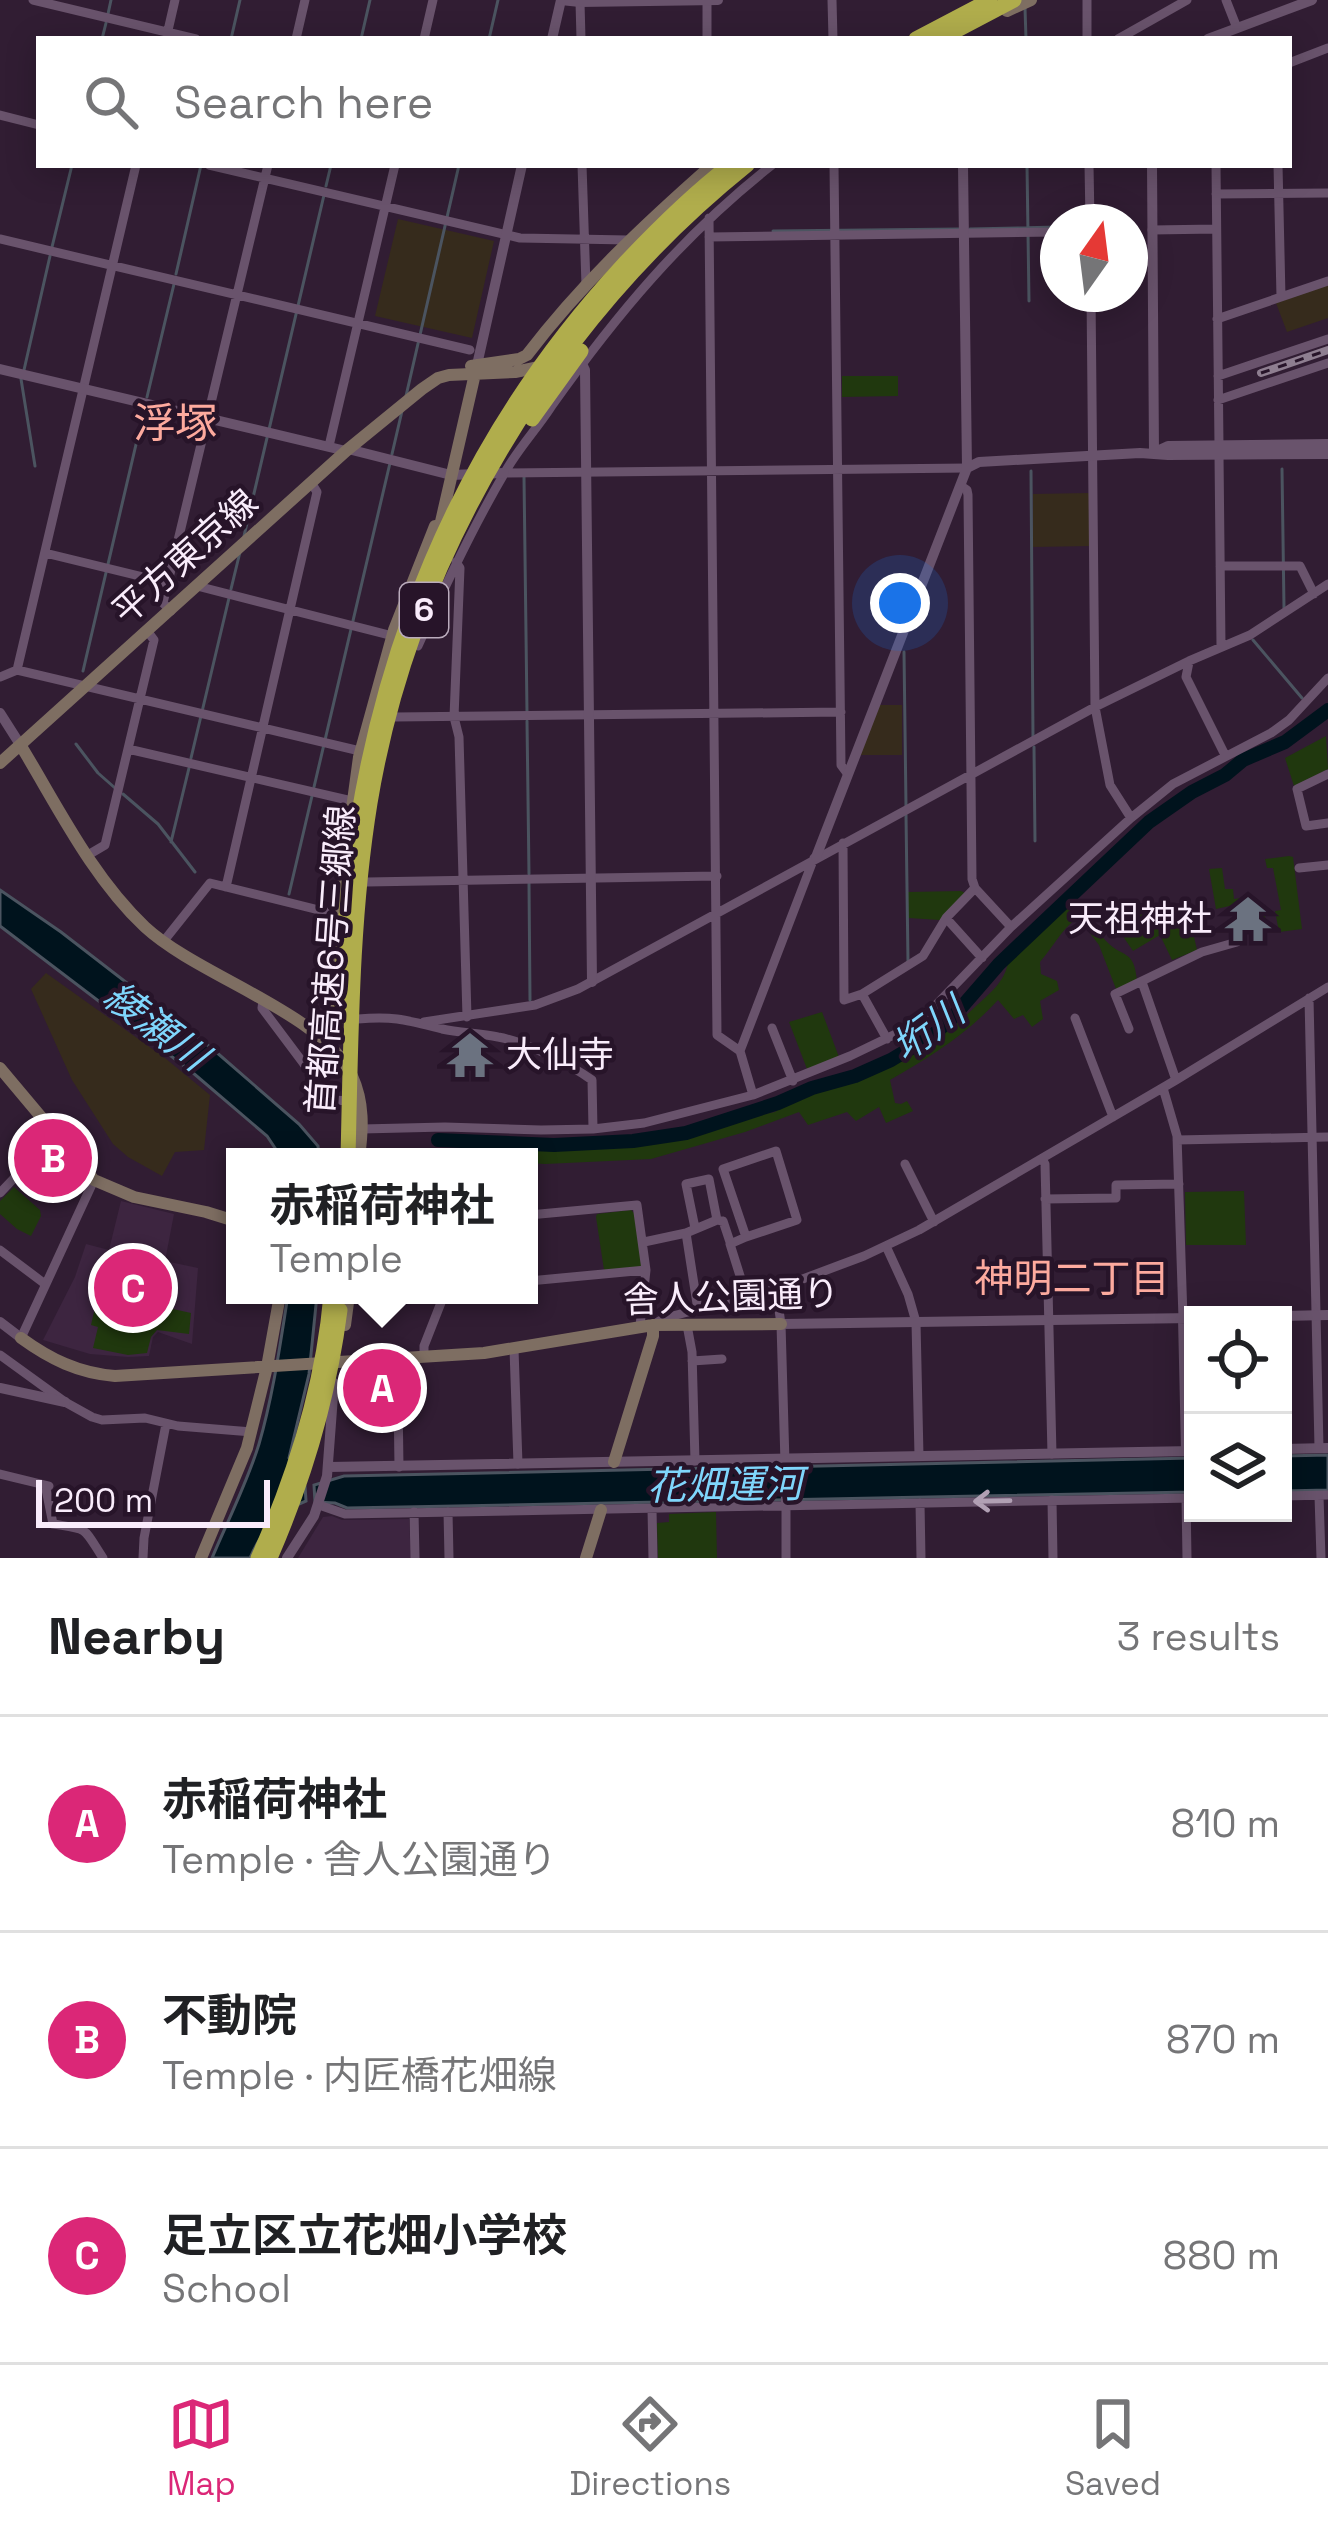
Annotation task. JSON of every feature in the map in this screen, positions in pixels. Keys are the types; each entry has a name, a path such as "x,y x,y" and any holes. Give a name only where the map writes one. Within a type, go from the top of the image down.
{"highway":[{"path":"921,36 987,0"},
{"path":"946,36 1014,0"},
{"path":"446,512 498,416 578,303 607,268 711,168"},
{"name":"首都高速6号三郷線","path":"338,1148 346,900 360,797 403,631 446,512 558,341 639,248 727,168"},
{"name":"首都高速6号三郷線","path":"359,1148 352,992 358,893 386,729 428,601 491,466 556,366 646,259 744,168"},
{"path":"428,601 516,441 598,326 694,223 757,168"},
{"path":"258,1558 307,1424 331,1304"},
{"path":"271,1558 318,1424 343,1304"}],"main road":[{"path":"911,36 960,5 987,0"},
{"path":"962,36 1031,0"},
{"path":"958,36 960,5"},
{"name":"平方東京線","path":"0,764 420,383 436,374 527,355 628,240 711,168"},
{"name":"平方東京線","path":"476,369 515,372 552,364 572,353 611,303 654,265 707,206 756,168"},
{"path":"346,1065 357,1052 376,805 395,716 418,646 476,369"},
{"path":"322,1041 332,1028 339,915 360,751 393,636 446,512"},
{"path":"21,746 112,892 163,942 298,1021 346,1065"},
{"path":"336,959 361,962"},
{"path":"334,983 346,1065 360,1102 360,1148"},
{"path":"0,1068 94,1180 134,1197 226,1218"},
{"path":"201,1558 252,1432 271,1367 279,1304"},
{"path":"331,1362 343,1304"},
{"name":"舎人公園通り","path":"21,1338 64,1364 104,1375 419,1358 514,1349 646,1325 781,1324"},
{"path":"614,1462 653,1336 646,1325"},
{"path":"586,1558 601,1510"}],"street":[{"path":"40,1 167,36 175,0"},
{"path":"297,36 305,0"},
{"path":"425,36 434,0"},
{"path":"553,36 561,0 718,0"},
{"path":"706,0 707,36"},
{"path":"832,0 833,36"},
{"path":"1087,0 1087,36"},
{"path":"1123,36 1187,0"},
{"path":"1226,0 1237,28"},
{"path":"1216,36 1312,0"},
{"path":"580,2 581,36"},
{"path":"1292,62 1328,48"},
{"path":"0,116 36,124"},
{"path":"17,670 135,168"},
{"path":"222,168 506,235 628,240"},
{"path":"170,611 163,603 267,168"},
{"path":"329,446 394,168"},
{"path":"476,369 521,168"},
{"path":"582,168 586,285"},
{"path":"418,646 504,473 654,265 768,168"},
{"path":"834,168 841,765 847,773"},
{"path":"740,1051 967,468 963,168"},
{"path":"1089,168 1090,204"},
{"path":"1151,168 1154,453"},
{"path":"1216,168 1221,646"},
{"path":"1278,168 1281,297"},
{"path":"1216,194 1328,193"},
{"path":"710,218 718,1035 740,1051 753,1095"},
{"path":"1152,230 1216,229"},
{"path":"710,237 1040,232"},
{"path":"0,239 470,350"},
{"path":"1217,319 1328,281"},
{"path":"1091,312 1095,707 1110,785 1131,818"},
{"path":"1218,376 1328,339"},
{"path":"1218,400 1328,363"},
{"path":"582,364 592,982"},
{"path":"0,369 451,475 967,468 979,462 1094,454 1168,455 1328,444"},
{"path":"1219,451 1328,454"},
{"path":"226,887 317,492 312,484"},
{"path":"961,486 968,494 972,879 1011,927"},
{"path":"45,553 168,583"},
{"path":"456,562 460,568 454,717 459,737 467,1017"},
{"path":"1220,566 1300,566 1314,594"},
{"path":"424,1022 535,1005 592,982 1095,707 1248,636 1328,584"},
{"path":"197,586 393,636"},
{"path":"88,855 105,844 154,640 148,632"},
{"path":"1189,661 1186,677 1226,754"},
{"path":"0,677 17,670 360,751"},
{"path":"362,1129 593,1129 675,1117 793,1081 887,1039 930,1012 1011,927 1131,818 1173,784 1271,733 1328,678"},
{"path":"395,716 841,712"},
{"path":"0,713 21,746"},
{"path":"128,749 376,805"},
{"path":"1328,774 1297,789 1306,826 1328,823"},
{"path":"843,843 844,1000 923,956 946,918 975,888"},
{"path":"1299,868 1328,865"},
{"path":"367,882 717,876"},
{"path":"163,942 210,883 339,915"},
{"path":"946,918 982,958"},
{"path":"1129,1029 1114,994 1202,952 1237,942"},
{"path":"1202,952 1207,968"},
{"path":"1142,982 1176,1080"},
{"path":"538,1214 637,1205 644,1242 646,1325 744,1299 886,1246 934,1222 1328,986"},
{"path":"862,994 887,1039"},
{"path":"1292,1449 1323,1448 1309,998"},
{"path":"263,1001 262,1008 332,1100 360,1102"},
{"path":"358,1019 388,1016 509,1040 579,1071 592,1080 593,1129"},
{"path":"1075,1018 1113,1117"},
{"path":"772,1028 793,1081"},
{"path":"1163,1088 1178,1140 1187,1306"},
{"path":"2,1185 55,1135"},
{"path":"1178,1140 1328,1137"},
{"path":"730,1242 746,1237 797,1220 776,1151 723,1169 746,1237"},
{"path":"1042,1159 1052,1454"},
{"path":"905,1164 934,1222"},
{"path":"698,1310 686,1184 709,1179 717,1220"},
{"path":"21,1338 94,1180"},
{"path":"1046,1199 1116,1198 1115,1185 1179,1184"},
{"path":"644,1242 723,1221 744,1299"},
{"path":"886,1246 916,1322 919,1456"},
{"path":"0,1250 45,1285"},
{"path":"538,1280 646,1270"},
{"path":"776,1289 781,1324 786,1558"},
{"path":"728,1324 727,1315 744,1299"},
{"path":"399,1467 398,1397 440,1304"},
{"path":"1292,1316 1322,1315"},
{"name":"舎人公園通り","path":"781,1324 1184,1318"},
{"name":"舎人公園通り","path":"0,1322 21,1338"},
{"path":"687,1325 694,1461"},
{"path":"514,1349 518,1464"},
{"path":"0,1355 65,1402 102,1420 145,1418 252,1432"},
{"path":"692,1361 722,1360"},
{"path":"287,1558 319,1503 328,1471 331,1362"},
{"path":"0,1388 65,1402"},
{"path":"143,1558 166,1424"},
{"path":"328,1471 1184,1451"},
{"path":"0,1474 48,1487 53,1524 83,1528 103,1558"},
{"path":"1292,1496 1324,1496 1321,1558"},
{"path":"319,1503 345,1514 1184,1498"},
{"path":"1052,1500 1053,1558"},
{"path":"920,1502 921,1558"},
{"path":"652,1509 653,1558"},
{"path":"414,1512 415,1558"},
{"path":"448,1512 449,1558"},
{"path":"1187,1558 1189,1522"}],"shaded area":[{"path":"398,219 494,241 472,338 375,316"},
{"path":"1328,285 1328,318 1287,332 1276,303"},
{"path":"1089,493 1091,546 1033,547 1033,494"},
{"path":"880,705 902,705 902,755 860,755"},
{"path":"46,973 210,1095 204,1150 175,1152 162,1176 113,1144 72,1080 31,989"},
{"path":"121,1201 174,1214 165,1261 198,1268 192,1344 158,1332 149,1356 128,1357 90,1354 43,1340 86,1244 109,1250"},
{"path":"323,1517 342,1520 409,1519 411,1558 298,1558"}],"green space":[{"path":"842,376 898,376 898,396 842,397"},
{"path":"1326,736 1328,769 1294,786 1285,758"},
{"path":"1293,857 1302,929 1279,932 1275,911 1281,910 1273,868 1267,868 1265,859"},
{"path":"1222,868 1225,889 1233,889 1234,899 1263,905 1267,928 1255,929 1250,917 1239,926 1234,905 1216,909 1209,869"},
{"path":"908,892 965,893 940,920 908,918"},
{"path":"1072,903 1077,918 1040,962 1041,974 1057,981 1059,990 1040,1001 1043,1019 1032,1027 1023,1015 1014,1019 998,1000 947,1044 890,1080 895,1103 907,1101 913,1111 886,1123 879,1107 856,1121 847,1112 808,1125 799,1112 651,1159 538,1164 538,1151 638,1144 775,1112 809,1094 900,1062 964,1018 996,987 1008,962"},
{"path":"1151,908 1159,931 1190,919 1197,950 1172,960 1160,935 1133,951 1118,929"},
{"path":"1085,915 1112,947 1130,959 1137,981 1116,989 1099,945 1079,919"},
{"path":"822,1012 839,1057 807,1069 789,1022"},
{"path":"14,1187 40,1210 31,1236 0,1214 0,1201"},
{"path":"1244,1191 1246,1245 1186,1245 1185,1192"},
{"path":"631,1210 641,1267 604,1270 597,1214"},
{"path":"103,1272 154,1285 154,1291 176,1297 173,1309 191,1313 189,1334 157,1330 147,1353 128,1355 93,1348 98,1327 91,1325"},
{"path":"716,1512 717,1558 658,1558 657,1523 669,1522 669,1514"}],"water":[{"name":"綾瀬川","path":"0,890 215,1051 299,1124 318,1148 275,1148 192,1072 0,926"},
{"path":"286,1304 316,1304 309,1374 289,1458 305,1486 306,1501 272,1524 250,1558 212,1558 259,1444"},
{"path":"1328,1455 1328,1490 1292,1491 1292,1456"},
{"name":"花畑運河","path":"1184,1458 1184,1492 347,1508 315,1502 314,1485 344,1476"}],"waterway":[{"path":"108,14 111,0"},
{"path":"232,36 240,0"},
{"path":"362,36 370,0"},
{"path":"490,36 498,0"},
{"path":"1025,8 1026,36"},
{"path":"103,36 106,23"},
{"path":"52,247 71,168"},
{"path":"176,274 200,168"},
{"path":"326,186 330,168"},
{"path":"406,396 458,168"},
{"path":"1027,168 1029,301"},
{"path":"244,536 324,195"},
{"path":"970,229 1040,227"},
{"path":"773,231 960,229"},
{"path":"24,370 50,256"},
{"path":"147,397 174,284"},
{"path":"21,379 35,466"},
{"path":"83,671 145,406"},
{"path":"392,454 402,411"},
{"path":"314,787 390,463"},
{"path":"1282,469 1284,608"},
{"path":"1031,471 1033,737"},
{"path":"524,477 527,712"},
{"path":"231,589 240,552"},
{"path":"191,758 229,598"},
{"path":"1253,640 1302,698"},
{"path":"904,652 906,806"},
{"name":"垳川","path":"438,1140 554,1145 686,1133 891,1060 953,1017 999,964 1149,822 1243,760 1285,742 1328,710"},
{"path":"527,721 529,874"},
{"path":"76,744 115,788"},
{"path":"1034,747 1035,841"},
{"path":"171,842 189,768"},
{"path":"123,794 158,824 195,872"},
{"path":"289,894 312,796"},
{"path":"906,815 908,962"},
{"path":"529,883 530,1000"}],"railway":[{"path":"1261,373 1328,350"}],"place":[{"name":"天祖神社","path":"1248,919"},
{"name":"大仙寺","path":"470,1055"},
{"name":"不動院","path":"53,1158"},
{"name":"足立区立花畑小学校","path":"133,1288"},
{"name":"赤稲荷神社","path":"382,1388"}],"district":[{"name":"浮塚","path":"175,423"},
{"name":"神明二丁目","path":"1072,1278"}]}
